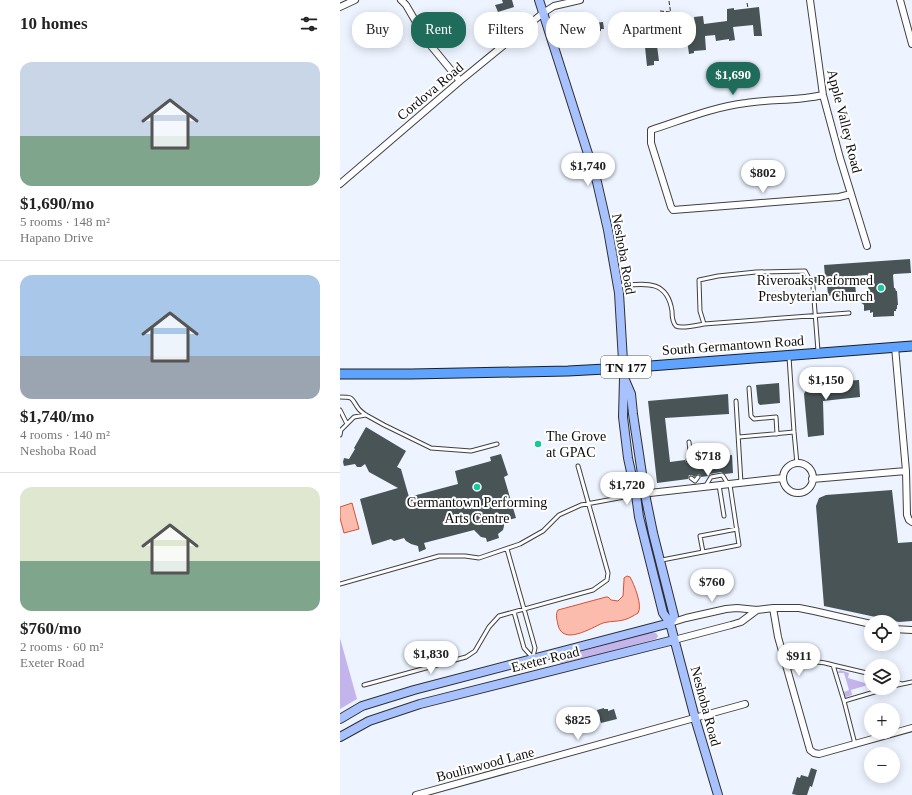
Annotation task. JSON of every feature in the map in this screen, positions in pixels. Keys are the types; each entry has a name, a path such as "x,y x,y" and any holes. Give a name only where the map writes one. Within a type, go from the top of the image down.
{"main road":[{"name":"South Germantown Road","path":"340,374 568,371 912,346"}],"street":[{"path":"340,7 355,0"},
{"path":"401,0 427,41 460,81"},
{"name":"Neshoba Road","path":"539,0 597,182 608,230 618,286 624,368 623,417 628,458 639,517 663,613 670,623 695,718 718,795"},
{"name":"Cordova Road","path":"340,184 460,81 543,13 554,6 580,0"},
{"name":"Apple Valley Road","path":"810,0 823,95 867,246"},
{"path":"900,0 912,44"},
{"path":"823,95 784,100 746,102 720,108 650,130 651,143 673,210 839,197 851,194"},
{"path":"895,347 906,471 907,515 909,520 912,522"},
{"name":"Neshoba Road","path":"624,378 631,394 645,494 653,533 674,616 670,623"},
{"path":"798,464 806,466 812,474 812,479 810,487 807,490 794,493 786,488 783,478 789,466 798,464"},
{"path":"812,479 906,471"},
{"path":"636,495 695,484 705,487 783,478"},
{"name":"Exeter Road","path":"340,719 362,706 414,690 726,609 737,608 757,610 772,608 799,608 864,622"},
{"path":"772,608 778,637 810,750 814,754 819,754 912,728"},
{"name":"Exeter Road","path":"340,737 369,721 420,704 731,625 741,622 757,610"},
{"path":"900,629 912,630"},
{"name":"Boulinwood Lane","path":"416,795 745,704"}],"lane":[{"path":"704,324 700,311 699,280 718,276 756,272 805,272 813,286 818,353"},
{"path":"618,286 643,284 656,286 667,295 673,320 676,325 680,327 849,313"},
{"path":"789,355 794,432 798,464"},
{"path":"749,388 752,416 754,419 776,417 777,434"},
{"path":"340,397 352,398 359,409 366,415 430,448 471,451 496,444"},
{"path":"736,401 741,483"},
{"path":"340,410 346,424"},
{"path":"340,435 341,430 354,417 366,415"},
{"path":"738,437 794,432"},
{"path":"688,460 690,451 689,442"},
{"path":"690,451 695,459"},
{"path":"364,685 466,657 475,651 489,627 499,616 593,590 607,580 608,573 578,466"},
{"path":"660,561 740,545 729,484 722,475 711,477 705,487"},
{"path":"695,484 698,477"},
{"path":"691,478 695,484"},
{"path":"719,485 724,516"},
{"path":"340,584 439,556 464,556 480,558 520,544 543,530 559,515 574,508 636,495"},
{"path":"703,552 700,536 737,529"},
{"path":"507,548 535,648 533,659"},
{"path":"514,612 524,648 533,659"},
{"path":"787,668 814,661 864,672"},
{"path":"833,665 855,744"},
{"path":"902,684 912,682"},
{"path":"844,701 864,695"}],"path":[{"path":"660,11 670,12 669,1"},
{"path":"747,3 748,8"}],"shaded area":[{"path":"352,503 359,529 344,533 340,518 340,507"},
{"path":"627,576 630,577 637,595 639,605 638,613 625,620 603,623 578,634 565,634 561,631 556,617 558,610 606,597 611,600 618,601 623,596 624,578"},
{"path":"652,632 656,633 658,636 656,639 563,664 561,664 558,660 561,657"},
{"path":"340,638 357,699 340,709"},
{"path":"840,670 849,673 848,678 864,683 864,686 851,690 852,695 846,697 844,696 844,692 849,690 844,673 838,672"}],"building":[{"path":"502,0 512,0 514,7 498,12 495,5 503,3"},
{"path":"759,7 762,36 754,36 753,25 733,27 735,40 729,41 729,39 716,41 715,35 705,36 706,50 694,51 694,53 689,54 688,48 696,48 696,17 703,16 704,24 727,21 727,9 734,8 734,10"},
{"path":"600,22 603,22 604,29 601,29 601,31"},
{"path":"645,48 657,48 659,61 654,61 654,65 647,66"},
{"name":"Riveroaks Reformed Presbyterian Church","path":"910,259 911,273 893,275 894,288 897,291 898,305 896,311 894,311 894,316 873,317 873,312 870,313 870,310 864,311 864,305 859,301 869,290 868,287 870,287 870,276 854,276 856,293 849,294 849,296 846,297 846,300 840,300 840,297 836,297 836,295 828,296 827,283 815,283 813,280 813,277 825,276 824,265"},
{"path":"859,380 860,397 823,401 824,435 808,437 804,394 808,386 814,383"},
{"path":"779,383 780,403 760,405 758,403 756,385"},
{"path":"728,394 729,414 665,418 670,462 685,460 689,463 691,459 695,462 698,459 732,455 733,473 725,474 721,472 701,477 698,474 694,477 689,475 688,479 657,483 648,401"},
{"name":"Germantown Performing Arts Centre","path":"366,427 406,451 397,467 401,469 409,497 458,484 455,471 491,461 490,457 501,454 508,475 504,477 516,518 504,521 503,530 498,534 499,538 487,542 486,538 481,537 474,530 424,543 426,549 419,552 418,546 411,544 404,538 394,541 391,539 372,545 360,499 398,488 369,472 365,464 361,467 357,467 355,464 344,466 344,458 349,459"},
{"path":"892,490 898,543 912,542 912,621 900,622 900,615 866,615 824,606 816,506 819,498 826,495"},
{"path":"604,708 608,709 608,711 614,709 617,719 601,723 597,710"},
{"path":"811,768 817,770 812,787 810,786 807,795 792,794 797,777 800,778 801,775 808,777"}],"place":[{"name":"Riveroaks Reformed Presbyterian Church","path":"881,288"},
{"name":"The Grove at GPAC","path":"538,444"},
{"name":"Germantown Performing Arts Centre","path":"477,487"}]}
